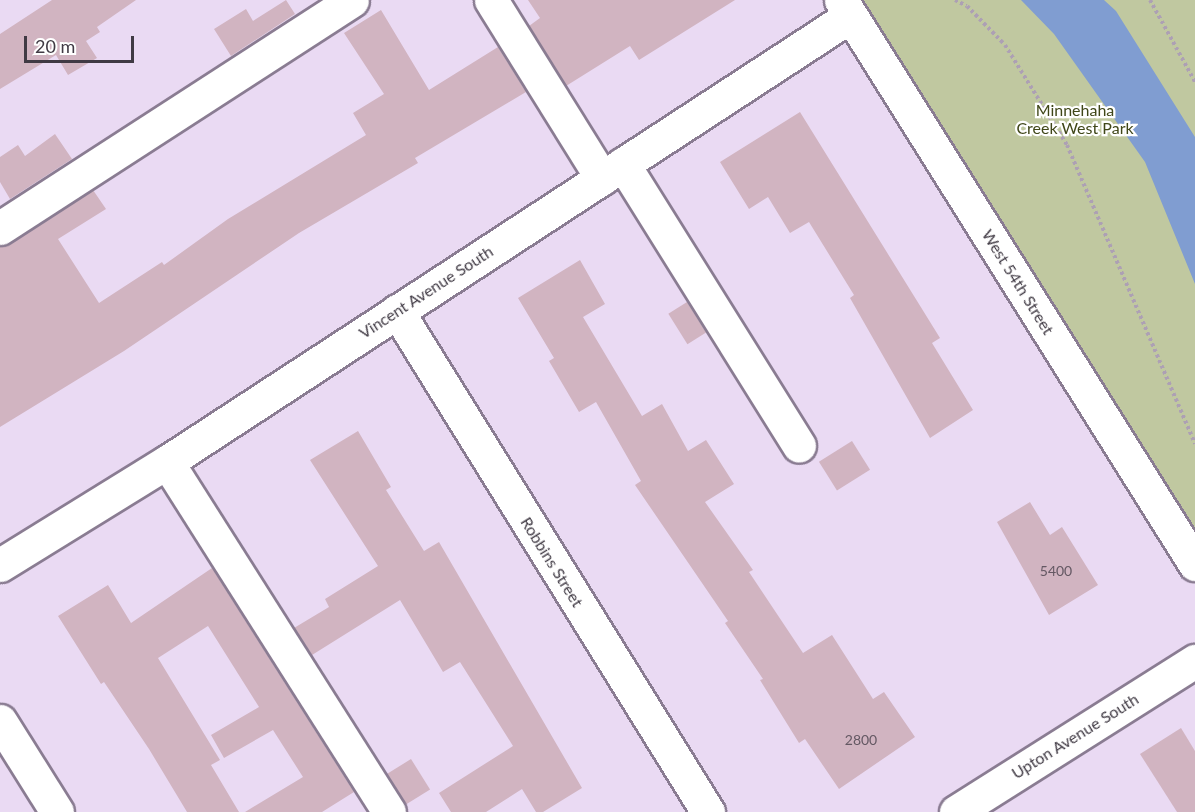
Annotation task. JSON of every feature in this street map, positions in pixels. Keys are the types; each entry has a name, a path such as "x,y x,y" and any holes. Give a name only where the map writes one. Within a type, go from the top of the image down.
{"street":[{"path":"0,228 352,0"},
{"path":"491,0 613,171 799,446"},
{"name":"Vincent Avenue South","path":"0,565 167,462 613,171 846,8"},
{"name":"West 54th Street","path":"846,8 1195,564"},
{"name":"Robbins Street","path":"397,311 708,812"},
{"path":"167,462 389,812"},
{"name":"Upton Avenue South","path":"956,812 1195,661"},
{"path":"0,721 57,812"}],"path":[{"path":"956,0 967,6 1005,45 1067,145 1195,444"},
{"path":"1150,0 1195,82"}],"green space":[{"name":"Minnehaha Creek West Park","path":"859,0 1195,0 1195,535"}],"water":[{"path":"1021,0 1104,0 1116,11 1195,137 1195,284 1145,162 1054,34"}],"building":[{"path":"52,0 136,0 97,27 100,32 86,41 97,58 68,75 56,55 0,89 0,34"},
{"path":"286,0 295,14 231,56 214,29 246,9 253,21"},
{"path":"528,0 735,0 639,60 630,46 566,86 529,26 540,18"},
{"path":"381,10 429,90 498,47 526,92 415,158 418,163 299,233 124,351 0,427 0,247 93,190 106,209 58,239 99,303 162,262 164,265 228,219 366,135 353,113 384,94 344,33"},
{"path":"800,112 940,338 932,343 973,410 930,438 850,298 854,295 809,222 790,233 768,197 749,209 720,162"},
{"path":"55,134 72,159 10,199 0,182 0,157 18,145 25,156"},
{"path":"580,260 605,304 583,317 642,416 662,404 688,451 706,440 734,484 705,502 753,570 749,572 803,653 832,635 873,699 884,692 915,737 839,789 805,739 799,743 760,680 763,679 725,623 728,621 635,485 641,481 596,402 579,412 549,361 554,358 518,298"},
{"path":"687,302 706,333 687,344 668,314"},
{"path":"358,431 391,487 386,490 424,551 439,542 582,788 543,812 536,812 522,789 486,812 451,812 439,793 513,746 460,662 443,672 400,600 312,655 294,628 329,607 325,599 378,566 310,460"},
{"path":"852,441 870,470 837,491 819,462"},
{"path":"1030,502 1050,535 1062,527 1098,585 1049,615 997,522"},
{"path":"212,568 354,792 322,812 245,812 303,777 273,730 224,758 211,735 259,707 208,626 158,658 220,760 211,765 239,812 187,812 149,749 104,682 101,684 58,616 108,585 131,623"},
{"path":"1181,728 1195,751 1195,812 1177,812 1140,754"},
{"path":"411,759 430,790 406,804 387,774"}]}
